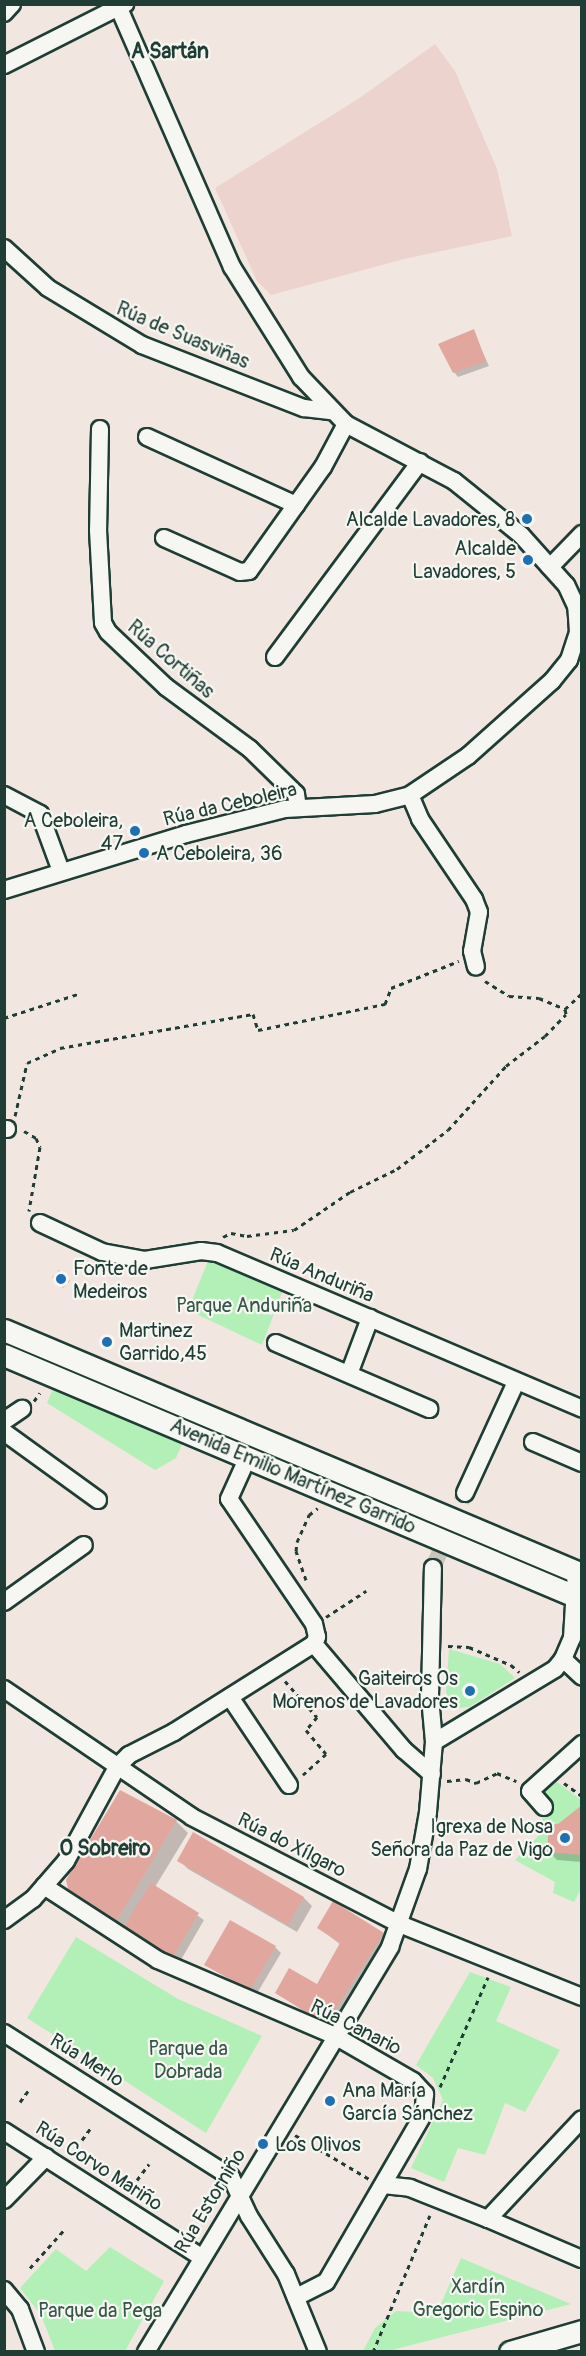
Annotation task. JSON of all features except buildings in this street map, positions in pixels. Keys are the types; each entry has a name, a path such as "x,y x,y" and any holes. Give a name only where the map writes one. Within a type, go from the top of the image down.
{"main road":[{"name":"Avenida Emilio Martínez Garrido","path":"4,1330 579,1572"},
{"name":"Avenida Emilio Martínez Garrido","path":"4,1355 579,1597"},
{"path":"510,2352 582,2331"}],"street":[{"path":"4,13 12,4"},
{"path":"4,65 120,6"},
{"name":"Rúa da Ceboleira","path":"4,890 186,834 298,808 375,804 410,795 468,756 575,665 578,632 576,606 550,567 470,492 420,462 345,424 330,411 284,353 232,267 120,6"},
{"name":"Rúa de Suasviñas","path":"4,248 48,288 142,345 304,408 330,411"},
{"path":"164,538 240,572 249,571 296,505 345,424"},
{"name":"Rúa Cortiñas","path":"100,429 98,530 103,623 108,632 166,687 258,756 296,794 298,808"},
{"path":"147,437 296,505"},
{"path":"276,657 420,462"},
{"path":"550,567 582,534"},
{"path":"4,795 40,814 61,871"},
{"path":"410,795 420,819 474,899 479,912 472,951 476,967"},
{"name":"Rúa Anduriña","path":"33,1222 102,1252 145,1260 201,1251 217,1253 582,1409"},
{"path":"349,1374 370,1318"},
{"path":"276,1343 429,1408"},
{"path":"465,1493 516,1382"},
{"path":"4,1421 22,1409"},
{"path":"4,1432 98,1500"},
{"path":"533,1442 582,1462"},
{"path":"4,1920 44,1887 66,1861 117,1767 129,1755 230,1697 314,1644 317,1637 315,1624 229,1499 248,1457"},
{"path":"4,1602 84,1545"},
{"name":"Rúa Estorniño","path":"146,2352 240,2192 390,1947 418,1869 431,1777 434,1742 430,1697 433,1568"},
{"path":"434,1742 528,1686 563,1659 572,1638 579,1597 579,1572"},
{"path":"314,1644 404,1750 431,1777"},
{"path":"563,1659 582,1677"},
{"name":"Rúa do Xílgaro","path":"4,1689 192,1817 397,1923 582,1997"},
{"path":"230,1697 294,1782"},
{"path":"544,1807 530,1791 582,1744"},
{"name":"Rúa Canario","path":"44,1887 158,1960 335,2036 413,2081 425,2094 423,2115 376,2183 323,2287 296,2297"},
{"name":"Rúa Merlo","path":"4,2033 231,2177 240,2192 249,2216 278,2259 318,2352"},
{"path":"488,2219 582,2120"},
{"name":"Rúa Corvo Mariño","path":"4,2131 201,2257"},
{"path":"4,2200 46,2157"},
{"path":"376,2183 410,2188 582,2259"},
{"path":"225,2217 249,2216"},
{"path":"4,2290 20,2309 36,2352"}],"path":[{"path":"33,1222 40,1147 36,1138 8,1129 27,1063 60,1048 253,1014 258,1030 386,1004 392,988 466,958 472,951"},
{"path":"476,967 488,984 509,996 539,998 565,1009"},
{"path":"565,1009 582,993"},
{"path":"4,1018 78,994"},
{"path":"216,1241 231,1233 247,1236 294,1230 350,1192 397,1169 448,1130 506,1066 545,1036 566,1014 565,1009"},
{"path":"309,1588 296,1551 309,1515 317,1509"},
{"path":"322,1619 366,1591"},
{"path":"432,1644 469,1647 511,1665 528,1686"},
{"path":"279,1674 317,1717 306,1730 326,1755 294,1782"},
{"path":"550,1772 582,1796"},
{"path":"431,1777 466,1779 476,1783 497,1773 508,1775 530,1791"},
{"path":"436,2087 443,2086 488,1977"},
{"path":"20,2102 28,2091"},
{"path":"82,2140 90,2129"},
{"path":"295,2135 376,2183"},
{"path":"137,2180 149,2164"},
{"path":"373,2352 432,2210"},
{"path":"30,2268 64,2230"}],"shaded area":[{"path":"435,44 455,71 497,169 512,236 404,259 271,295 257,281 215,188 358,99"}],"green space":[{"name":"Parque Anduriña","path":"208,1261 283,1290 262,1345 188,1310"},
{"path":"53,1389 137,1420 136,1425 182,1444 176,1458 155,1470 47,1403"},
{"path":"449,1649 500,1664 515,1678 469,1707 453,1709 446,1703"},
{"path":"557,1782 581,1800 581,1889 574,1902 553,1893 555,1882 515,1860 542,1832 542,1815 552,1807 544,1791"},
{"name":"Parque da Dobrada","path":"76,1937 178,1999 262,2036 206,2133 27,2018"},
{"path":"470,1972 511,1987 496,2021 560,2050 525,2112 505,2103 485,2155 458,2148 444,2182 411,2168 443,2100 433,2078 416,2065"},
{"name":"Parque da Pega","path":"110,2247 164,2281 125,2351 55,2351 41,2315 20,2288 56,2249 86,2271"},
{"name":"Xardín Gregorio Espino","path":"461,2258 571,2304 388,2351 363,2351 375,2328 396,2311 437,2313"}],"tunnel":[{"path":"433,1568 465,1493"}],"place":[{"name":"Alcalde Lavadores, 8","path":"527,519"},
{"name":"Alcalde Lavadores, 5","path":"528,560"},
{"name":"A Ceboleira, 47","path":"135,831"},
{"name":"A Ceboleira, 36","path":"144,853"},
{"name":"Fonte de Medeiros","path":"61,1279"},
{"name":"Martinez Garrido,45","path":"107,1342"},
{"name":"Gaiteiros Os Morenos de Lavadores","path":"470,1691"},
{"name":"Igrexa de Nosa Señora da Paz de Vigo","path":"565,1838"},
{"name":"Ana María García Sánchez","path":"330,2101"},
{"name":"Los Olivos","path":"263,2144"}],"district":[{"name":"A Sartán","path":"170,52"},
{"name":"O Sobreiro","path":"105,1849"}]}
